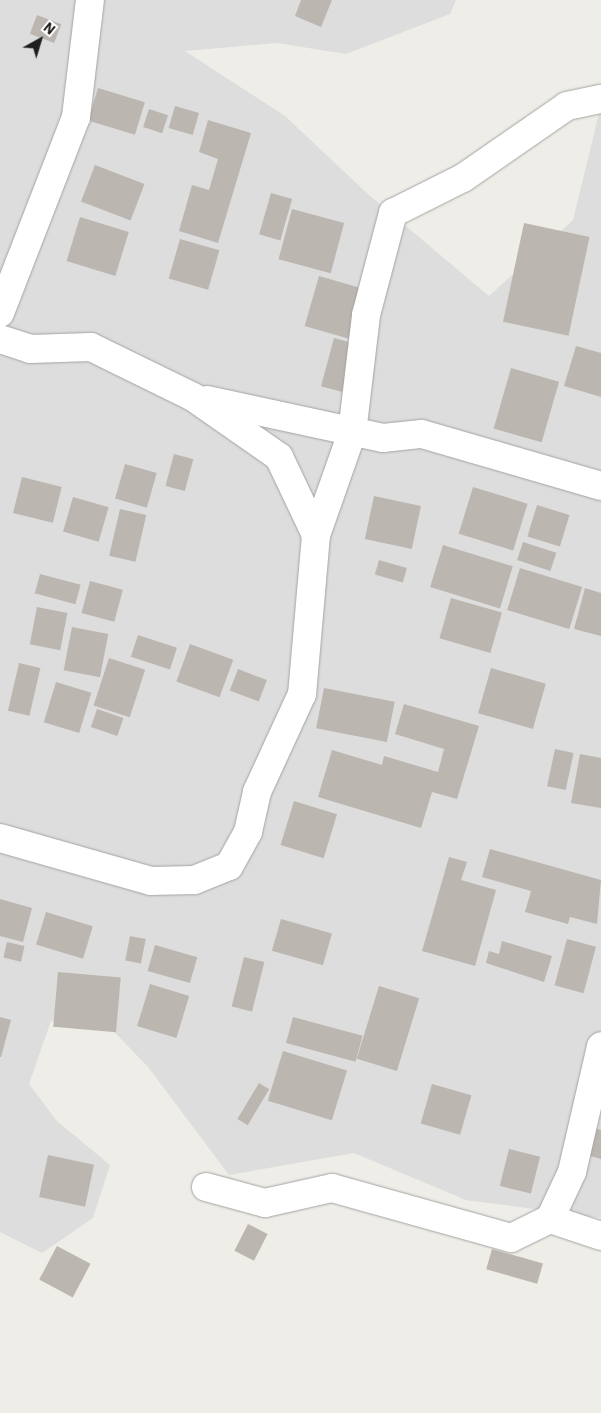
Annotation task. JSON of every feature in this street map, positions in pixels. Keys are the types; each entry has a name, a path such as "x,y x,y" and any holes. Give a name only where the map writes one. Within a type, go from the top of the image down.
{"street":[{"path":"0,314 76,117 90,0"},
{"path":"0,838 151,881 194,880 229,866 248,832 257,792 302,694 316,535 352,433 366,316 393,213 463,178 567,106 601,99"},
{"path":"0,339 30,349 91,347 193,397 279,456 316,535"},
{"path":"193,397 352,433 383,438 422,434 601,486"},
{"path":"206,1187 265,1203 332,1188 511,1238 550,1219 572,1172 601,1046"},
{"path":"550,1219 601,1236"}],"shaded area":[{"path":"0,0 456,0 450,14 346,54 277,43 185,51 285,116 369,195 489,296 573,220 601,105 601,1218 466,1200 354,1153 229,1175 148,1067 98,1015 51,1021 29,1084 57,1121 110,1165 93,1218 42,1253 0,1232"}],"building":[{"path":"301,0 332,0 321,27 295,16"},
{"path":"37,15 61,24 54,43 30,34"},
{"path":"98,88 145,102 135,135 88,121"},
{"path":"175,106 199,113 193,135 169,128"},
{"path":"149,109 168,115 162,133 143,127"},
{"path":"208,120 251,133 218,243 179,231 192,185 209,190 218,159 199,152"},
{"path":"95,165 144,184 131,220 81,201"},
{"path":"271,193 292,199 280,240 259,234"},
{"path":"292,209 344,223 331,273 279,259"},
{"path":"80,217 129,232 115,276 67,261"},
{"path":"524,223 590,237 569,336 503,322"},
{"path":"180,239 219,250 208,290 169,278"},
{"path":"319,276 363,289 349,339 305,326"},
{"path":"334,338 356,344 343,392 321,386"},
{"path":"576,346 601,353 601,397 564,386"},
{"path":"511,368 559,382 542,442 494,429"},
{"path":"174,454 193,459 185,491 165,486"},
{"path":"125,464 157,473 147,508 115,499"},
{"path":"22,477 62,487 53,523 13,513"},
{"path":"473,487 528,504 513,551 459,534"},
{"path":"374,496 421,506 412,549 365,539"},
{"path":"73,497 109,507 99,542 63,532"},
{"path":"537,505 570,515 560,546 527,537"},
{"path":"120,509 146,515 136,562 109,556"},
{"path":"523,542 556,553 550,571 517,560"},
{"path":"443,545 513,566 500,608 430,587"},
{"path":"379,560 407,568 403,582 375,574"},
{"path":"520,568 582,587 569,629 507,610"},
{"path":"40,574 81,585 75,604 35,593"},
{"path":"90,581 123,590 114,622 81,613"},
{"path":"585,588 601,593 601,636 574,629"},
{"path":"451,598 502,613 490,653 439,638"},
{"path":"37,607 67,613 60,650 30,644"},
{"path":"72,627 108,634 100,677 64,670"},
{"path":"138,635 177,648 170,670 131,657"},
{"path":"190,644 233,660 220,697 176,682"},
{"path":"109,658 145,670 130,717 94,706"},
{"path":"19,663 40,668 29,716 8,711"},
{"path":"491,668 546,684 533,729 478,713"},
{"path":"238,669 267,680 259,702 230,690"},
{"path":"56,682 91,693 79,733 44,722"},
{"path":"324,688 395,702 387,742 316,728"},
{"path":"404,704 479,726 457,799 432,792 421,828 318,797 332,750 382,765 384,756 438,772 444,749 395,734"},
{"path":"97,709 123,718 117,736 91,727"},
{"path":"555,749 574,753 566,790 547,786"},
{"path":"580,754 601,758 601,808 571,803"},
{"path":"294,801 337,814 324,858 281,845"},
{"path":"490,849 601,880 597,924 570,917 568,924 525,912 531,891 482,877"},
{"path":"449,857 467,862 461,880 496,890 475,966 422,951"},
{"path":"0,899 32,908 23,942 0,936"},
{"path":"46,912 93,926 83,959 36,945"},
{"path":"281,919 332,934 323,965 272,951"},
{"path":"130,936 146,939 141,964 125,961"},
{"path":"567,939 596,947 584,993 555,985"},
{"path":"502,941 552,956 544,982 486,963 489,951 499,954"},
{"path":"7,942 25,946 21,962 3,958"},
{"path":"155,945 197,957 190,983 148,971"},
{"path":"244,957 264,962 252,1012 232,1006"},
{"path":"58,972 121,977 116,1032 53,1027"},
{"path":"150,984 189,996 176,1038 137,1026"},
{"path":"379,986 419,998 397,1071 357,1059"},
{"path":"0,1017 11,1020 1,1057 0,1057"},
{"path":"293,1017 363,1036 356,1062 286,1043"},
{"path":"283,1051 347,1071 332,1120 268,1101"},
{"path":"259,1083 269,1089 248,1125 237,1119"},
{"path":"432,1084 471,1095 460,1135 421,1123"},
{"path":"594,1128 601,1130 601,1159 587,1155"},
{"path":"509,1149 540,1157 531,1194 500,1186"},
{"path":"48,1155 94,1165 85,1207 39,1197"},
{"path":"248,1224 268,1234 254,1261 234,1251"},
{"path":"57,1246 91,1264 73,1297 39,1280"},
{"path":"492,1249 543,1264 537,1284 486,1269"}]}
